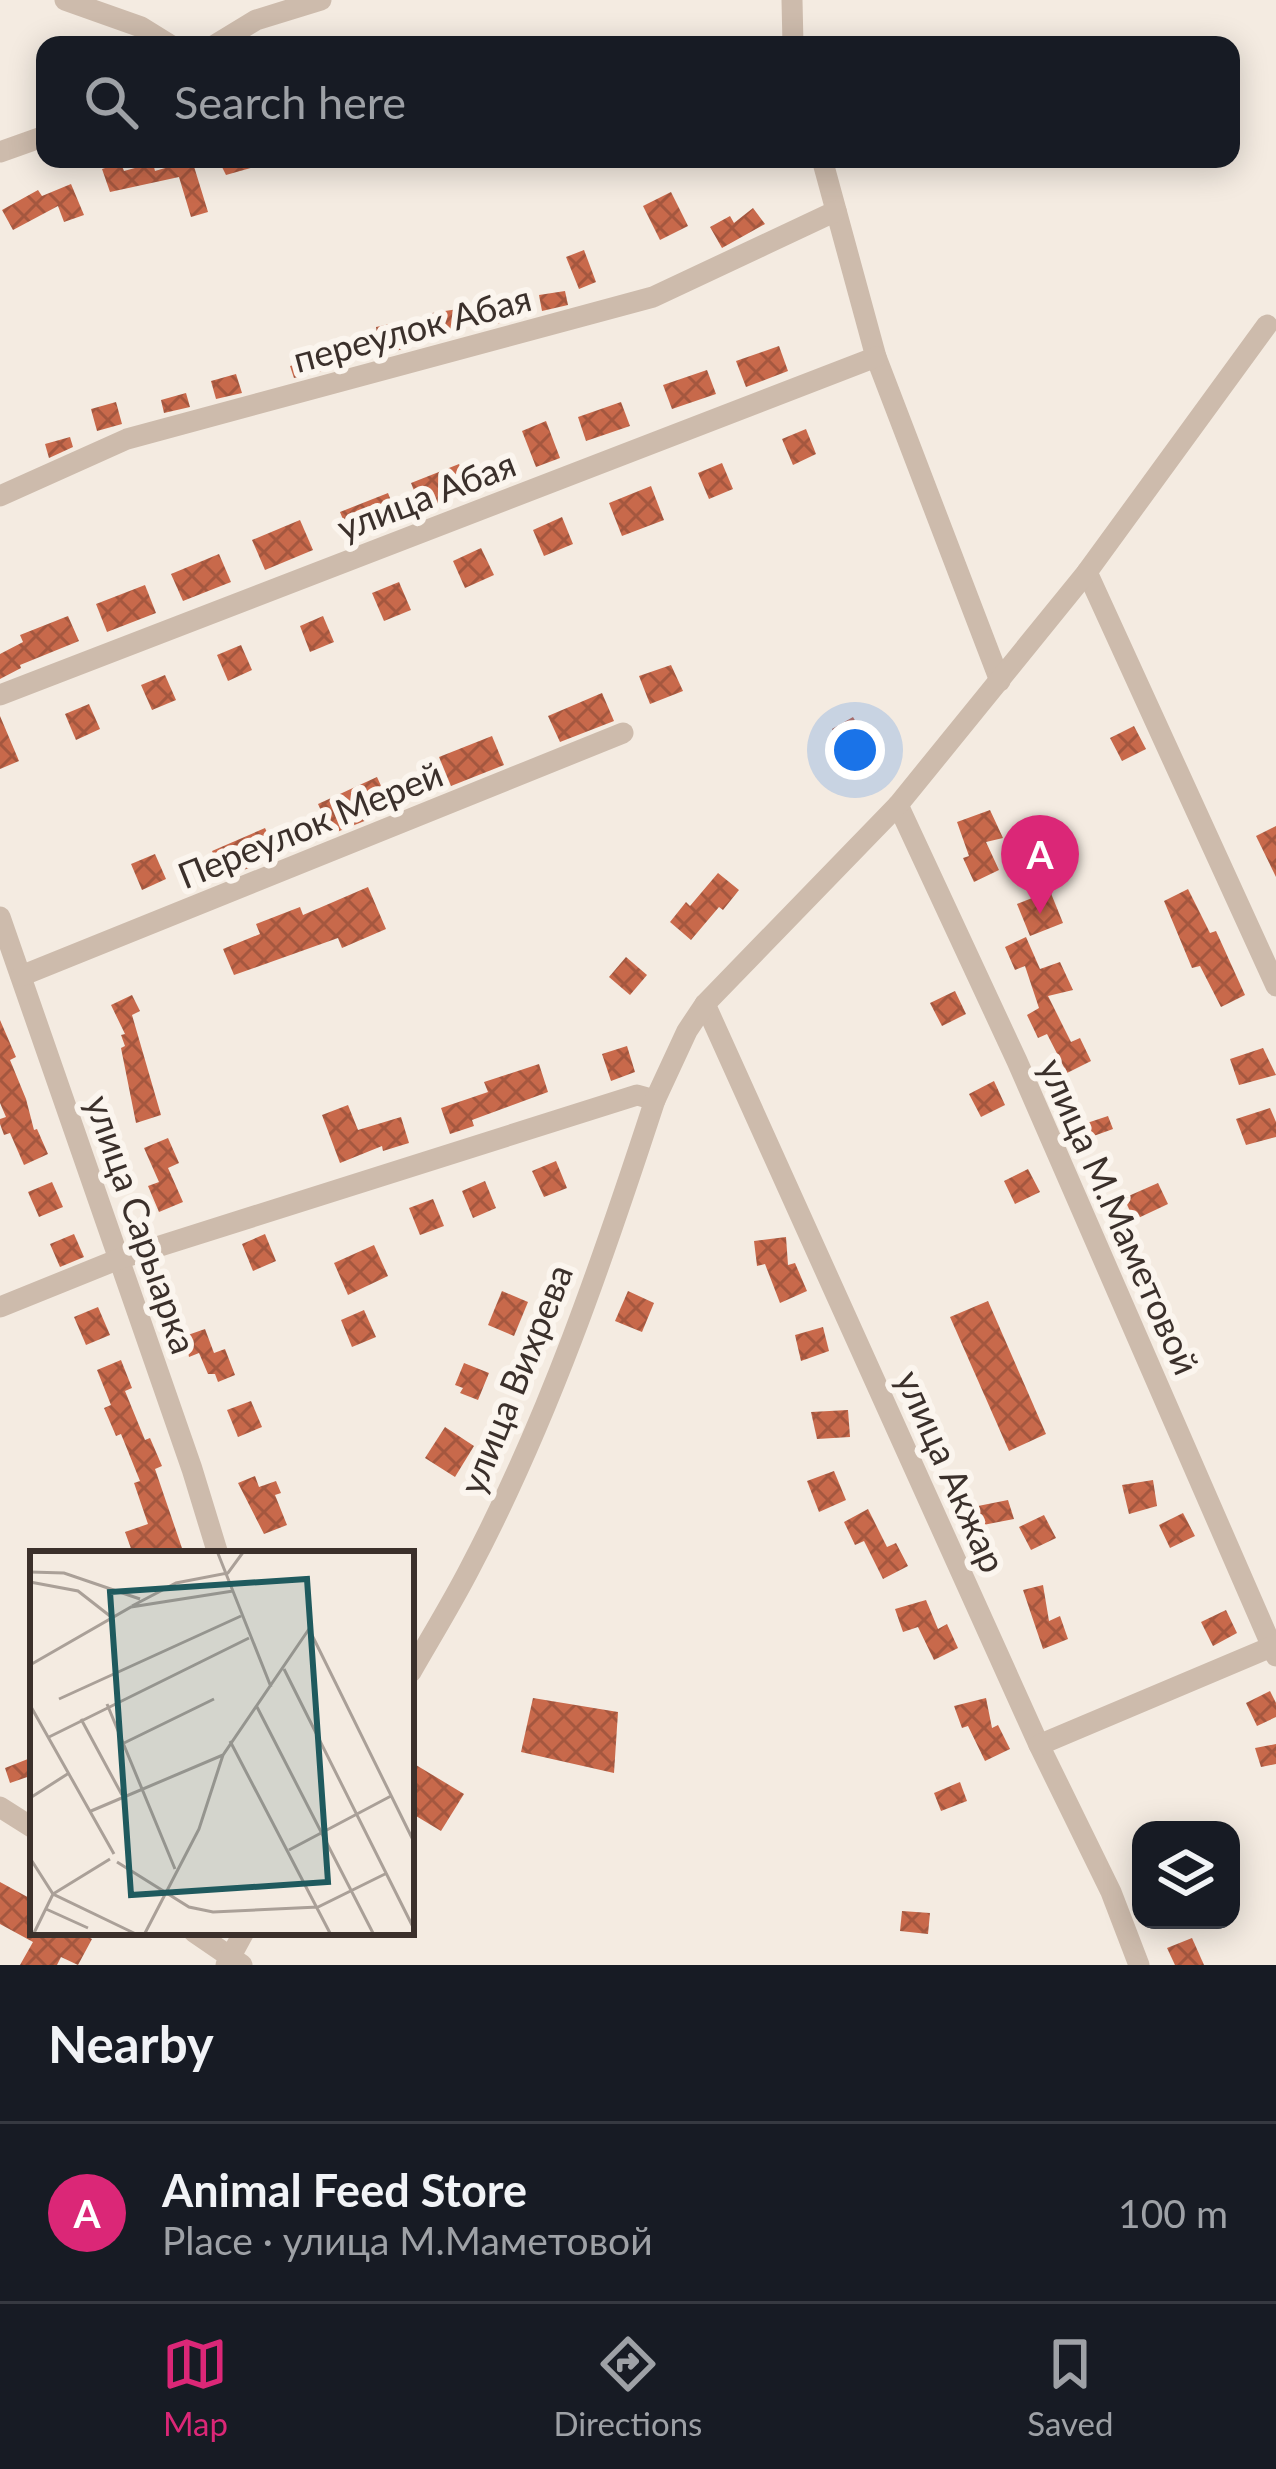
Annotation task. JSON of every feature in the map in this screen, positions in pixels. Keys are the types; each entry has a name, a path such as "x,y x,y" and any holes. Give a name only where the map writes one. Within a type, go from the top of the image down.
{"street":[{"path":"65,0 156,36"},
{"path":"230,36 256,20 322,0"},
{"path":"792,0 794,36"},
{"path":"0,152 36,139"},
{"path":"824,168 876,357 1000,681"},
{"name":"переулок Абая","path":"0,496 127,439 653,297 836,212"},
{"name":"улица Вихрева","path":"414,1667 470,1568 521,1462 560,1370 655,1100 687,1031 705,1004 898,805 1000,681 1087,572 1267,325 1276,347"},
{"name":"улица Абая","path":"0,695 876,357"},
{"path":"1087,572 1276,986"},
{"name":"Переулок Мерей","path":"21,976 623,734"},
{"name":"улица М.Маметовой","path":"898,805 1017,1060 1275,1649"},
{"name":"улица Сарыарка","path":"0,917 217,1551"},
{"name":"улица Акжар","path":"705,1004 1039,1745 1111,1892 1139,1965"},
{"path":"0,1307 119,1259 638,1095 655,1100"},
{"path":"1039,1745 1275,1649"},
{"path":"0,1807 30,1826"},
{"path":"198,1935 233,1962"}],"building":[{"path":"194,168 208,212 191,217 179,177 110,192 102,169"},
{"path":"222,168 250,168 226,175"},
{"path":"71,184 84,215 64,222 58,206 13,230 2,210 38,190 42,196"},
{"path":"671,192 688,226 660,240 643,206"},
{"path":"753,208 765,224 722,248 710,227 730,216 734,223"},
{"path":"584,250 596,282 579,289 566,257"},
{"path":"565,291 568,305 542,311 539,295"},
{"path":"501,301 507,321 485,327 477,306"},
{"path":"458,309 462,331 436,336 432,313"},
{"path":"399,322 403,349 380,355 376,327"},
{"path":"347,343 353,363 294,378 290,366 324,357 322,350"},
{"path":"779,346 788,371 746,387 736,361"},
{"path":"707,370 716,394 672,409 663,385"},
{"path":"236,374 242,393 216,399 211,381"},
{"path":"186,393 190,407 164,413 161,400"},
{"path":"116,402 122,424 97,431 91,409"},
{"path":"621,402 630,426 586,441 578,417"},
{"path":"546,421 560,458 536,467 522,431"},
{"path":"806,429 816,454 793,465 782,439"},
{"path":"70,437 73,447 49,458 45,444"},
{"path":"722,463 733,489 709,499 698,473"},
{"path":"459,464 470,491 422,511 411,483"},
{"path":"651,486 664,520 622,536 609,503"},
{"path":"388,493 398,518 350,537 340,512"},
{"path":"562,517 573,544 544,556 533,530"},
{"path":"300,520 313,550 265,570 252,540"},
{"path":"481,548 494,575 465,588 453,561"},
{"path":"219,554 231,582 183,601 171,574"},
{"path":"399,582 411,610 384,621 372,593"},
{"path":"145,585 156,613 107,632 96,604"},
{"path":"68,616 79,641 20,665 0,679 0,654 23,642 20,635"},
{"path":"323,616 334,642 310,652 300,626"},
{"path":"241,645 252,670 228,681 217,655"},
{"path":"671,665 683,691 650,704 639,676"},
{"path":"165,675 176,700 152,710 141,685"},
{"path":"602,693 614,721 560,742 548,716"},
{"path":"89,704 100,729 76,740 65,714"},
{"path":"0,716 19,761 0,769"},
{"path":"853,717 867,741 846,754 832,729"},
{"path":"1134,726 1146,749 1122,761 1110,738"},
{"path":"492,736 504,765 451,786 439,757"},
{"path":"377,777 392,810 332,834 318,804"},
{"path":"990,810 1003,838 986,842 999,870 974,882 963,858 969,856 957,822"},
{"path":"1276,826 1276,877 1256,836"},
{"path":"265,828 278,856 224,878 212,851"},
{"path":"155,854 166,879 142,890 131,864"},
{"path":"718,873 739,890 691,940 670,922"},
{"path":"368,887 386,929 342,948 338,938 234,975 223,949 260,934 256,924 300,907 303,915"},
{"path":"1188,889 1210,933 1216,931 1245,995 1221,1007 1200,966 1192,968 1164,901"},
{"path":"1050,891 1063,923 1030,936 1017,904"},
{"path":"1026,937 1040,969 1060,962 1073,990 1048,996 1071,1042 1080,1038 1091,1061 1067,1073 1047,1034 1038,1038 1027,1015 1039,1008 1025,966 1015,970 1005,947"},
{"path":"626,957 647,975 630,995 609,977"},
{"path":"955,991 966,1014 942,1026 930,1003"},
{"path":"132,995 140,1011 132,1015 161,1115 136,1123 121,1048 125,1034 111,1005"},
{"path":"0,1020 16,1057 10,1060 34,1130 48,1154 24,1165 10,1133 4,1135 0,1124 6,1117 0,1103"},
{"path":"627,1046 635,1072 611,1081 602,1054"},
{"path":"1263,1048 1276,1075 1239,1085 1230,1059"},
{"path":"539,1064 548,1092 472,1120 474,1126 450,1134 441,1108 488,1092 484,1082"},
{"path":"994,1081 1005,1105 981,1117 969,1094"},
{"path":"348,1105 358,1130 401,1117 409,1143 383,1151 382,1146 340,1163 322,1115"},
{"path":"1270,1108 1276,1137 1246,1145 1236,1119"},
{"path":"1108,1116 1113,1129 1088,1138 1084,1124"},
{"path":"168,1138 179,1163 168,1168 183,1202 159,1212 148,1186 159,1182 144,1148"},
{"path":"556,1161 567,1188 544,1197 532,1171"},
{"path":"1028,1169 1040,1192 1015,1204 1004,1181"},
{"path":"485,1181 496,1208 473,1218 462,1191"},
{"path":"52,1182 63,1207 39,1217 28,1192"},
{"path":"1158,1183 1168,1204 1134,1220 1124,1198"},
{"path":"433,1199 444,1226 420,1235 409,1208"},
{"path":"74,1234 84,1257 60,1267 50,1244"},
{"path":"265,1234 276,1261 253,1271 242,1244"},
{"path":"786,1237 788,1265 795,1263 807,1291 780,1303 765,1264 757,1266 754,1241"},
{"path":"374,1245 388,1276 348,1295 334,1263"},
{"path":"502,1291 528,1302 514,1336 488,1325"},
{"path":"628,1291 654,1303 642,1332 615,1321"},
{"path":"988,1301 1046,1434 1009,1451 950,1317"},
{"path":"98,1307 110,1335 86,1345 74,1317"},
{"path":"364,1310 376,1337 352,1347 341,1320"},
{"path":"823,1327 829,1351 801,1361 795,1335"},
{"path":"205,1329 214,1353 225,1349 235,1375 218,1382 215,1374 208,1374 199,1353 189,1357 185,1336"},
{"path":"121,1360 132,1388 125,1391 145,1440 150,1438 162,1466 155,1469 183,1551 132,1551 125,1532 148,1524 134,1483 140,1481 121,1434 116,1436 104,1408 111,1405 97,1370"},
{"path":"464,1363 489,1373 478,1400 460,1393 463,1388 455,1385"},
{"path":"251,1401 262,1427 238,1437 227,1410"},
{"path":"848,1410 850,1437 817,1439 811,1412"},
{"path":"445,1427 474,1446 455,1477 425,1458"},
{"path":"834,1471 846,1500 819,1512 807,1481"},
{"path":"255,1476 259,1487 276,1481 281,1493 275,1495 287,1525 264,1534 238,1483"},
{"path":"1153,1480 1157,1506 1129,1514 1122,1485"},
{"path":"1008,1500 1014,1519 983,1525 978,1506"},
{"path":"868,1509 887,1547 896,1543 908,1566 883,1579 864,1541 855,1545 844,1522"},
{"path":"1183,1513 1195,1536 1170,1548 1159,1525"},
{"path":"1044,1515 1056,1538 1031,1550 1019,1527"},
{"path":"1043,1585 1049,1621 1060,1616 1068,1639 1043,1649 1023,1590"},
{"path":"926,1600 938,1629 947,1624 958,1648 934,1660 918,1627 903,1632 895,1609"},
{"path":"1226,1610 1237,1633 1213,1646 1201,1622"},
{"path":"1270,1691 1276,1717 1257,1726 1246,1703"},
{"path":"533,1698 618,1712 614,1773 521,1752"},
{"path":"986,1698 992,1728 998,1725 1010,1749 985,1761 968,1726 962,1728 954,1706"},
{"path":"1276,1744 1276,1764 1261,1767 1255,1748"},
{"path":"30,1758 30,1776 10,1783 5,1768"},
{"path":"414,1764 464,1794 441,1831 414,1815"},
{"path":"960,1782 967,1801 941,1811 934,1793"},
{"path":"0,1882 30,1898 30,1935 92,1939 78,1965 61,1957 57,1965 20,1965 33,1942 0,1924"},
{"path":"902,1911 930,1913 928,1934 900,1931"},
{"path":"1192,1938 1204,1965 1175,1965 1167,1948"}],"place":[{"name":"Animal Feed Store","path":"1040,914"}]}
